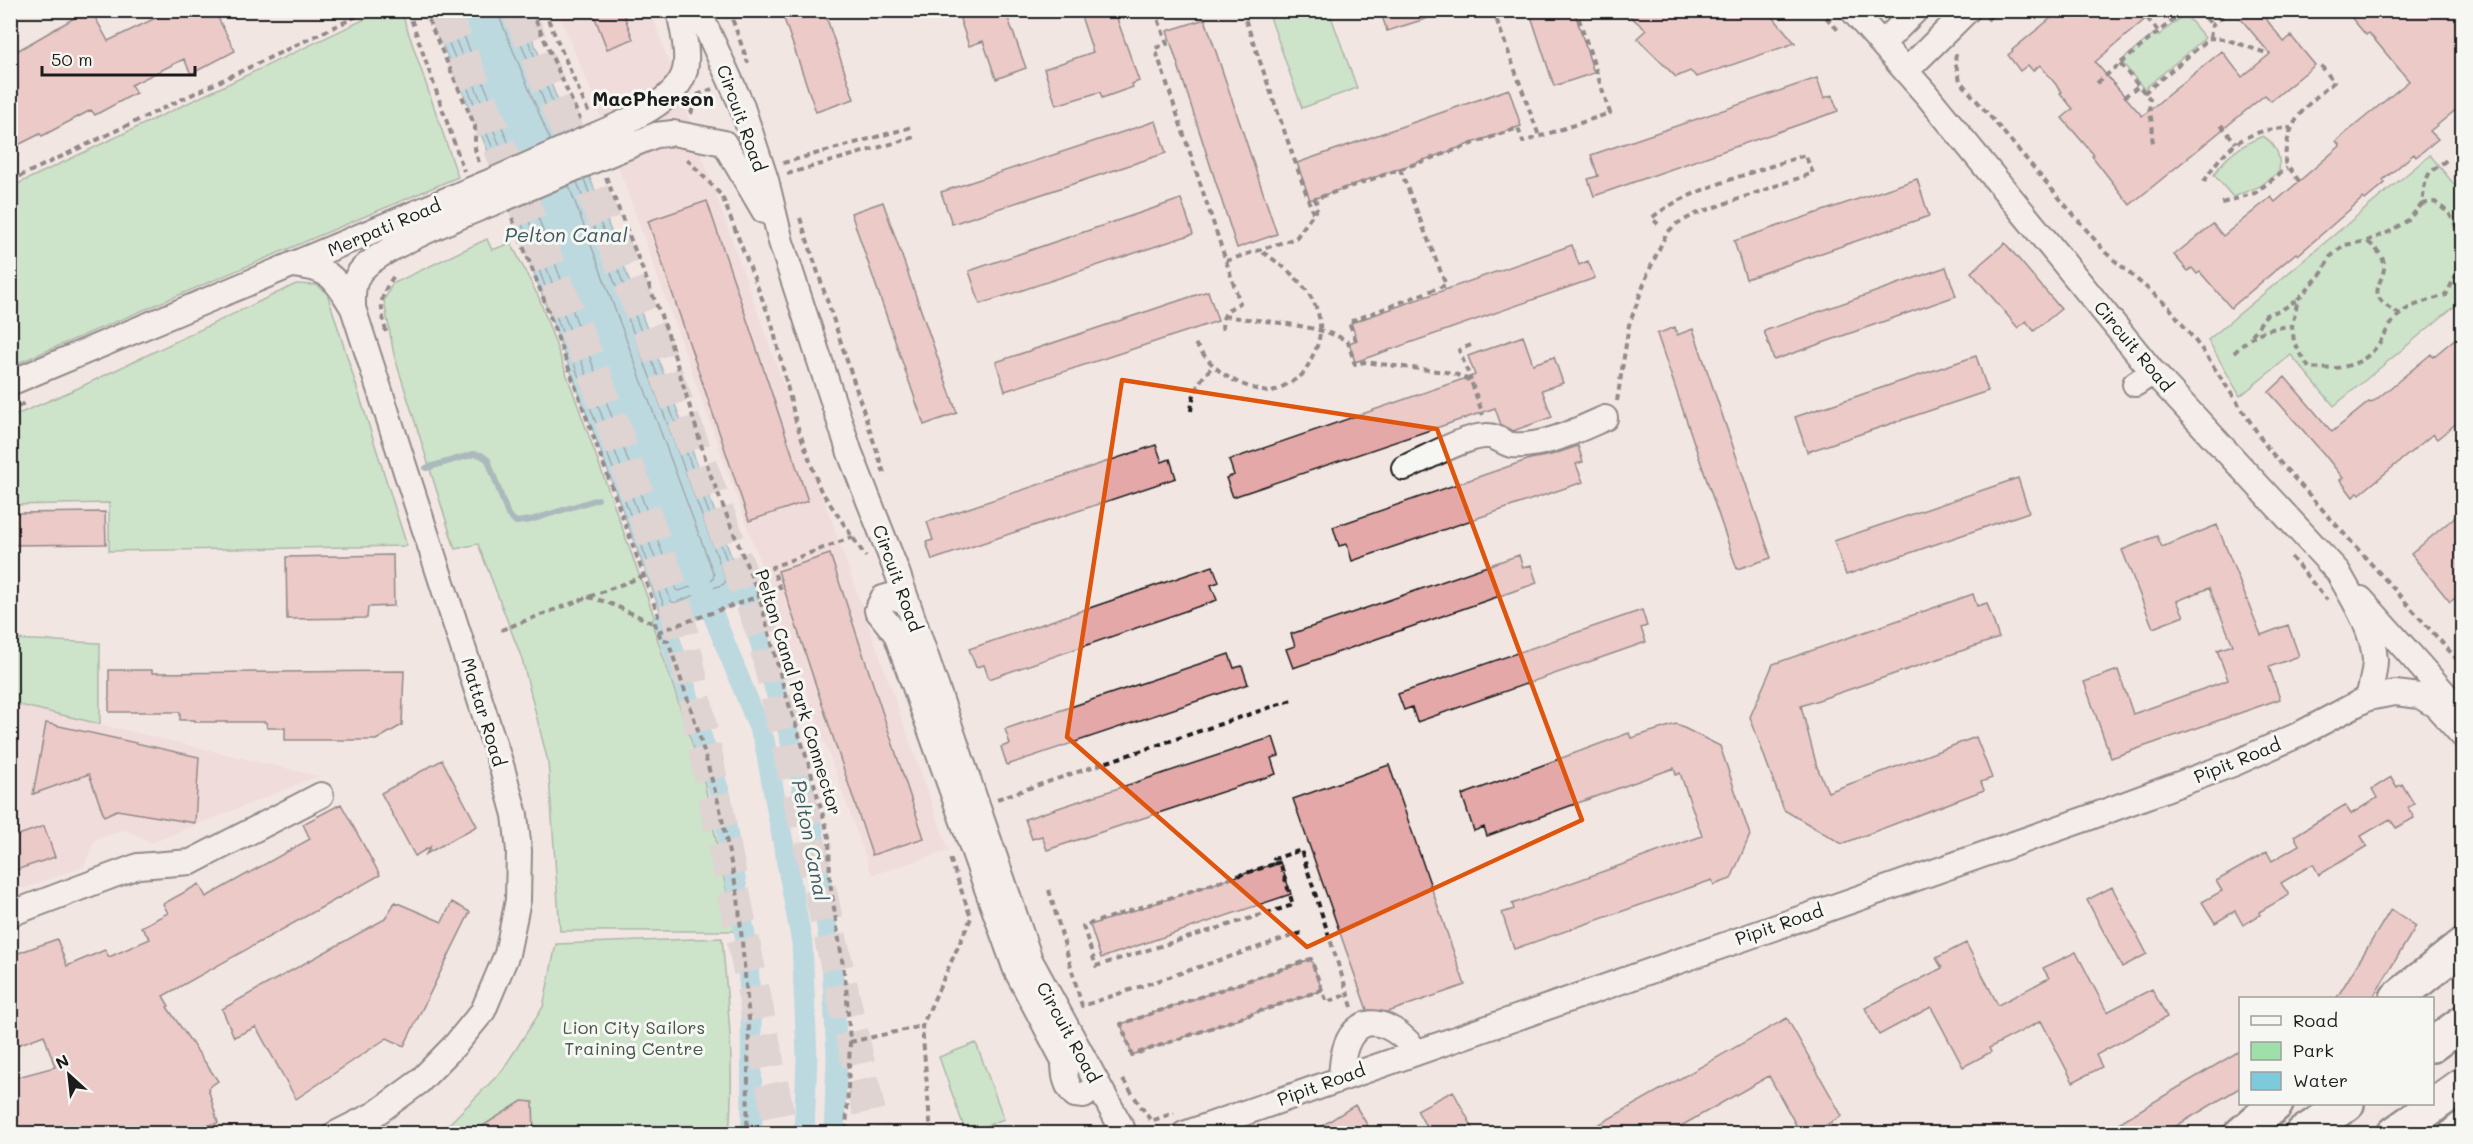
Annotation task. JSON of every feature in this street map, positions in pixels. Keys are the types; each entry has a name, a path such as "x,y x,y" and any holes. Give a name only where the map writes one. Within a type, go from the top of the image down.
{"highway":[{"path":"2399,997 2463,946"},
{"path":"2434,1044 2463,1023"},
{"path":"2394,1134 2463,1085"},
{"path":"2241,1134 2275,1105"},
{"path":"2302,1134 2346,1105"},
{"path":"2456,1134 2463,1130"}],"street":[{"name":"Merpati Road","path":"10,383 293,265 496,192 587,151 668,97 681,83 686,68 679,10"},
{"name":"Circuit Road","path":"698,10 741,104 765,180 781,242 850,453 907,602 1030,960 1108,1079 1125,1134"},
{"name":"Circuit Road","path":"1852,10 1906,71 2144,378 2338,573 2358,607 2373,643 2375,662 2368,698"},
{"path":"1882,44 1916,10"},
{"path":"1906,71 1975,18"},
{"name":"Merpati Road","path":"587,151 673,133 724,143 781,242"},
{"name":"Merpati Road","path":"353,308 355,280 361,270 382,254 496,192"},
{"name":"Mattar Road","path":"293,265 326,271 342,288 353,308 502,768 515,814 519,851 519,890 507,954 483,1011 456,1044 419,1082 375,1114 335,1134"},
{"path":"1404,468 1461,443 1486,436 1499,438 1509,445 1523,445 1580,430 1605,418"},
{"path":"2338,573 2463,714"},
{"name":"Pipit Road","path":"1183,1122 1341,1077 2088,818 2298,735 2368,698 2395,693 2420,696 2436,706 2463,735"},
{"path":"10,914 138,866 191,862 321,795"},
{"path":"1341,1077 1344,1054 1350,1037 1359,1027 1383,1024 1395,1030 1416,1051"}],"path":[{"path":"10,182 370,10"},
{"path":"408,10 466,176"},
{"path":"424,10 475,126 475,150 496,192 512,216 536,276 658,615 655,624 661,639 668,641 697,727 720,809 738,897 749,1019 747,1134"},
{"name":"Pelton Canal Park Connector","path":"531,10 587,151 667,331 709,471 759,596 784,692 829,837 830,882 846,985 850,1042 846,1134"},
{"path":"544,10 591,119"},
{"path":"1155,10 1167,44 1155,48 1240,303 1228,308 1221,320 1223,333"},
{"path":"1242,10 1313,213"},
{"path":"1492,10 1539,136"},
{"path":"1226,261 1296,238 1318,207 1315,200 1518,128 1523,142 1610,113 1576,10"},
{"path":"1975,18 1997,10"},
{"path":"2097,83 2185,10"},
{"path":"2199,10 2212,26"},
{"path":"2144,93 2210,38 2212,26 2230,10"},
{"path":"2147,18 2159,32"},
{"path":"2210,38 2225,39 2266,53"},
{"path":"1958,48 1955,61 1960,81 2106,253 2169,307 2203,351 2269,450 2463,665"},
{"path":"2299,181 2288,168 2285,154 2291,128 2306,105 2334,82 2318,62"},
{"path":"2120,64 2150,99 2149,114 2153,126 2151,136 2154,144"},
{"path":"2124,97 2138,86"},
{"path":"2221,125 2236,143"},
{"path":"783,164 912,127"},
{"path":"2204,182 2217,160 2236,143 2259,131 2291,128"},
{"path":"790,185 786,174 915,137"},
{"path":"681,153 722,196 772,324 796,422 820,489 870,562"},
{"path":"1605,418 1616,415 1618,383 1629,325 1648,273 1666,234 1676,224 1698,213 1813,173 1805,155 1684,199 1660,211 1652,218 1659,224"},
{"path":"2234,353 2251,336 2266,315 2298,300 2313,284 2330,257 2344,245 2367,241 2389,232 2408,220 2422,204 2425,182 2430,172 2448,159"},
{"path":"2222,203 2255,193 2288,168"},
{"path":"1348,342 1355,338 1349,322 1446,285 1400,169"},
{"path":"2298,300 2292,326 2294,342 2309,368 2324,369 2357,364 2378,346 2383,335 2400,314 2446,295 2461,265 2460,227 2436,202 2422,204"},
{"path":"797,207 885,475"},
{"path":"2367,241 2379,250 2385,263 2384,274 2377,286 2377,297 2387,308 2400,314"},
{"path":"1195,344 1213,366 1242,386 1271,393 1303,373 1317,348 1321,331 1320,317 1295,276 1259,250"},
{"path":"387,337 380,302 386,286 399,270"},
{"path":"1224,316 1340,336 1348,342 1355,365 1364,362 1453,373 1471,381"},
{"path":"2251,336 2272,328 2292,326"},
{"path":"1471,345 1459,350 1491,436"},
{"path":"1191,411 1192,395 1199,381 1213,366"},
{"path":"10,413 35,394"},
{"path":"10,424 15,435 15,477"},
{"path":"658,632 780,588 772,567 853,537"},
{"path":"501,630 644,576"},
{"path":"588,597 607,602 655,624"},
{"path":"990,802 1292,700"},
{"path":"931,1134 922,1026 970,918 947,847"},
{"path":"1274,864 1274,858 1301,850 1359,1027"},
{"path":"1280,862 1293,905 1096,966 1083,926 1274,864 1280,862"},
{"path":"1049,890 1082,1006 1301,933"},
{"path":"1322,990 1132,1055 1121,1024 1311,959 1327,1002 1348,994"},
{"path":"1072,996 1084,1017"},
{"path":"850,1042 922,1026"},
{"path":"1108,1079 1151,1121 1183,1122"}],"highlighted area":[{"path":"1122,380 1437,429 1582,820 1307,947 1067,737"}],"shaded area":[{"path":"557,11 651,11 949,851 872,875 591,91"},
{"path":"11,703 319,776 152,843 124,830 95,840 84,867 11,893"}],"green space":[{"path":"384,10 401,11 458,177 11,366 11,187"},
{"path":"1289,11 1329,11 1357,88 1302,108 1270,17"},
{"path":"2185,14 2205,38 2144,89 2121,61 2155,33 2158,36"},
{"path":"2263,136 2277,151 2279,172 2260,186 2233,197 2214,175 2235,151"},
{"path":"2430,155 2462,194 2462,300 2334,406 2291,355 2240,396 2208,340"},
{"path":"487,239 492,250 511,243 539,298 654,616 652,623 703,776 735,931 560,931 548,762 522,659 478,544 455,549 394,355 384,301 392,284"},
{"path":"296,284 316,285 327,293 407,546 109,551 109,503 11,505 11,417 76,389"},
{"path":"11,639 100,643 100,724 11,703"},
{"name":"Lion City Sailors Training Centre","path":"722,938 731,1060 729,1133 432,1134 450,1123 502,1071 543,1007 556,944"},
{"path":"976,1043 1004,1119 966,1133 939,1057"}],"water":[{"name":"Pelton Canal","path":"428,11 521,11 603,210 744,591 664,621 491,158"}],"building":[{"path":"91,10 108,41 162,15 159,10 214,10 235,51 191,74 184,59 131,85 136,93 95,115 91,110 42,136 40,134 10,149 10,55"},
{"path":"592,10 622,10 633,39 607,49"},
{"path":"781,10 824,10 854,99 816,112"},
{"path":"957,10 1005,10 1026,68 996,79 983,41 969,46"},
{"path":"1079,10 1114,10 1139,81 1132,84 1133,87 1102,98 1100,92 1056,105 1044,69 1093,52"},
{"path":"1380,10 1440,10 1441,14 1387,31"},
{"path":"1529,10 1574,10 1594,73 1554,86"},
{"path":"1623,10 1767,10 1795,43 1697,77 1690,71 1676,77 1637,38 1646,30"},
{"path":"2061,10 2156,10 2095,62 2142,116 2222,51 2242,77 2270,54 2241,19 2253,10 2259,10 2284,42 2291,36 2315,65 2271,101 2265,95 2130,205 2092,156 2094,155 2062,118 2073,109 2060,93 2062,92 2040,65 2033,71 2028,65 2020,71 2008,55"},
{"path":"2345,10 2463,10 2463,104 2430,131 2438,139 2416,157 2414,154 2383,180 2385,183 2365,200 2363,198 2298,255 2296,253 2231,308 2200,272 2197,274 2192,268 2188,271 2174,255 2213,224 2223,236 2271,197 2275,202 2340,146 2336,141 2409,81 2369,33 2366,35"},
{"path":"1205,19 1277,234 1237,248 1167,31"},
{"path":"1817,78 1824,98 1832,95 1838,111 1594,196 1588,179 1598,176 1591,155"},
{"path":"1509,89 1521,126 1310,200 1297,163"},
{"path":"1156,121 1166,153 952,224 941,192"},
{"path":"1917,179 1929,216 1746,279 1734,241"},
{"path":"1181,199 1193,234 980,304 969,271"},
{"path":"707,201 808,501 749,521 648,221"},
{"path":"883,202 957,413 924,425 851,213"},
{"path":"2005,243 2061,309 2034,331 2026,321 2018,328 1971,272"},
{"path":"1572,245 1579,265 1588,261 1595,278 1355,362 1349,343 1357,340 1351,323"},
{"path":"1946,267 1956,296 1774,360 1764,331"},
{"path":"1208,291 1218,321 1005,391 996,362"},
{"path":"1675,327 1677,335 1693,329 1771,558 1737,569 1657,334"},
{"path":"2463,332 2463,418 2437,439 2433,434 2360,494 2358,492 2353,497 2340,480 2343,478 2324,454 2269,392 2285,377 2332,432 2431,354 2433,357"},
{"path":"1523,336 1533,364 1554,357 1563,383 1542,390 1552,417 1513,431 1501,425 1495,408 1233,497 1226,478 1234,475 1229,460 1475,375 1468,356"},
{"path":"1976,356 1988,391 1807,452 1795,417"},
{"path":"1156,445 1162,462 1170,459 1176,478 932,560 926,542 933,540 927,522"},
{"path":"1578,446 1583,462 1576,464 1583,482 1352,561 1347,544 1339,546 1333,527 1530,459"},
{"path":"2018,478 2029,512 1846,575 1834,541"},
{"path":"2463,510 2463,592 2450,602 2411,554"},
{"path":"105,512 106,544 10,545 10,513"},
{"path":"2217,525 2261,635 2288,625 2299,656 2269,667 2280,699 2111,758 2084,682 2118,670 2133,714 2228,680 2217,650 2233,645 2209,588 2177,601 2184,616 2153,628 2122,550 2157,536 2162,547"},
{"path":"830,554 924,838 872,855 778,571"},
{"path":"393,555 394,606 368,607 367,618 287,619 286,557"},
{"path":"1519,555 1523,568 1531,565 1537,583 1293,668 1286,649 1295,646 1291,634"},
{"path":"1213,566 1219,582 1211,585 1217,600 989,679 984,665 976,667 969,649"},
{"path":"1973,594 1977,606 1987,603 1999,638 1801,706 1817,767 1828,792 1976,737 1992,778 1981,782 1984,790 1842,844 1784,810 1750,717 1773,664"},
{"path":"1642,610 1647,626 1641,628 1646,642 1417,722 1412,707 1404,710 1398,694"},
{"path":"1229,654 1234,668 1242,666 1248,684 1007,765 1001,747 1010,744 1005,729"},
{"path":"109,670 152,670 152,673 404,671 402,725 376,740 285,740 285,728 267,728 266,722 195,722 195,720 180,720 180,712 109,712"},
{"path":"46,723 199,757 195,823 117,810 104,816 89,774 33,794"},
{"path":"1676,724 1720,746 1750,835 1731,879 1714,885 1712,880 1514,949 1502,913 1514,909 1512,904 1702,836 1680,773 1676,775 1674,768 1487,836 1484,827 1474,831 1462,795 1629,733 1631,738"},
{"path":"1273,737 1279,756 1271,758 1276,774 1047,850 1042,836 1032,839 1025,819"},
{"path":"442,760 477,826 426,854 430,847 415,856 381,793"},
{"path":"1389,765 1465,985 1388,1012 1367,1010 1293,799"},
{"path":"2391,777 2397,787 2402,784 2414,804 2408,808 2414,818 2396,828 2390,819 2361,836 2367,846 2319,875 2313,864 2281,883 2289,895 2259,912 2260,915 2243,925 2235,911 2215,923 2202,902 2222,891 2216,881 2267,852 2272,861 2299,845 2294,836 2345,805 2351,814 2377,798 2372,789"},
{"path":"341,804 380,875 163,996 169,1006 167,1007 218,1081 208,1088 218,1123 170,1134 10,1134 10,1079 55,1067 44,1035 10,1048 10,956 57,939 67,966 105,950 109,957 150,939 141,927 168,913 163,904 199,884 206,897 310,839 303,824"},
{"path":"44,826 55,857 10,872 10,838"},
{"path":"1280,862 1291,894 1101,958 1090,925"},
{"path":"2112,887 2147,954 2122,967 2087,900"},
{"path":"395,902 442,922 452,902 470,912 404,1046 387,1038 296,1099 256,1027 234,1037 222,1009 385,919"},
{"path":"2391,909 2416,926 2373,997 2337,997"},
{"path":"1966,943 1998,1005 2049,978 2043,968 2076,952 2107,1012 2152,989 2167,1017 2096,1055 2102,1067 2073,1082 2041,1021 1989,1048 1991,1052 1963,1067 1931,1007 1879,1035 1865,1008 1942,968 1936,958"},
{"path":"1311,959 1322,990 1132,1055 1121,1024"},
{"path":"1787,1018 1842,1116 1811,1134 1801,1134 1769,1076 1667,1134 1582,1134"},
{"path":"2239,1051 2239,1088 2163,1134 2100,1134"},
{"path":"1453,1091 1476,1134 1430,1134 1417,1110"},
{"path":"522,1101 533,1102 534,1134 470,1134"},
{"path":"1355,1105 1373,1134 1309,1134"}],"waterway":[{"path":"426,468 474,454 481,455 488,460 508,515 516,522 531,520 598,499"},
{"name":"Pelton Canal","path":"698,577 764,740 802,943 807,1057 804,1134"},
{"name":"Pelton Canal","path":"752,1134 751,1014 747,947 721,797 664,621 744,591 788,730 813,830 832,962 837,1057 834,1134"}],"tunnel":[{"path":"443,10 597,381 675,599 782,1134"},
{"path":"518,10 660,357 763,633 874,1134"}],"district":[{"name":"MacPherson","path":"653,98"}]}
